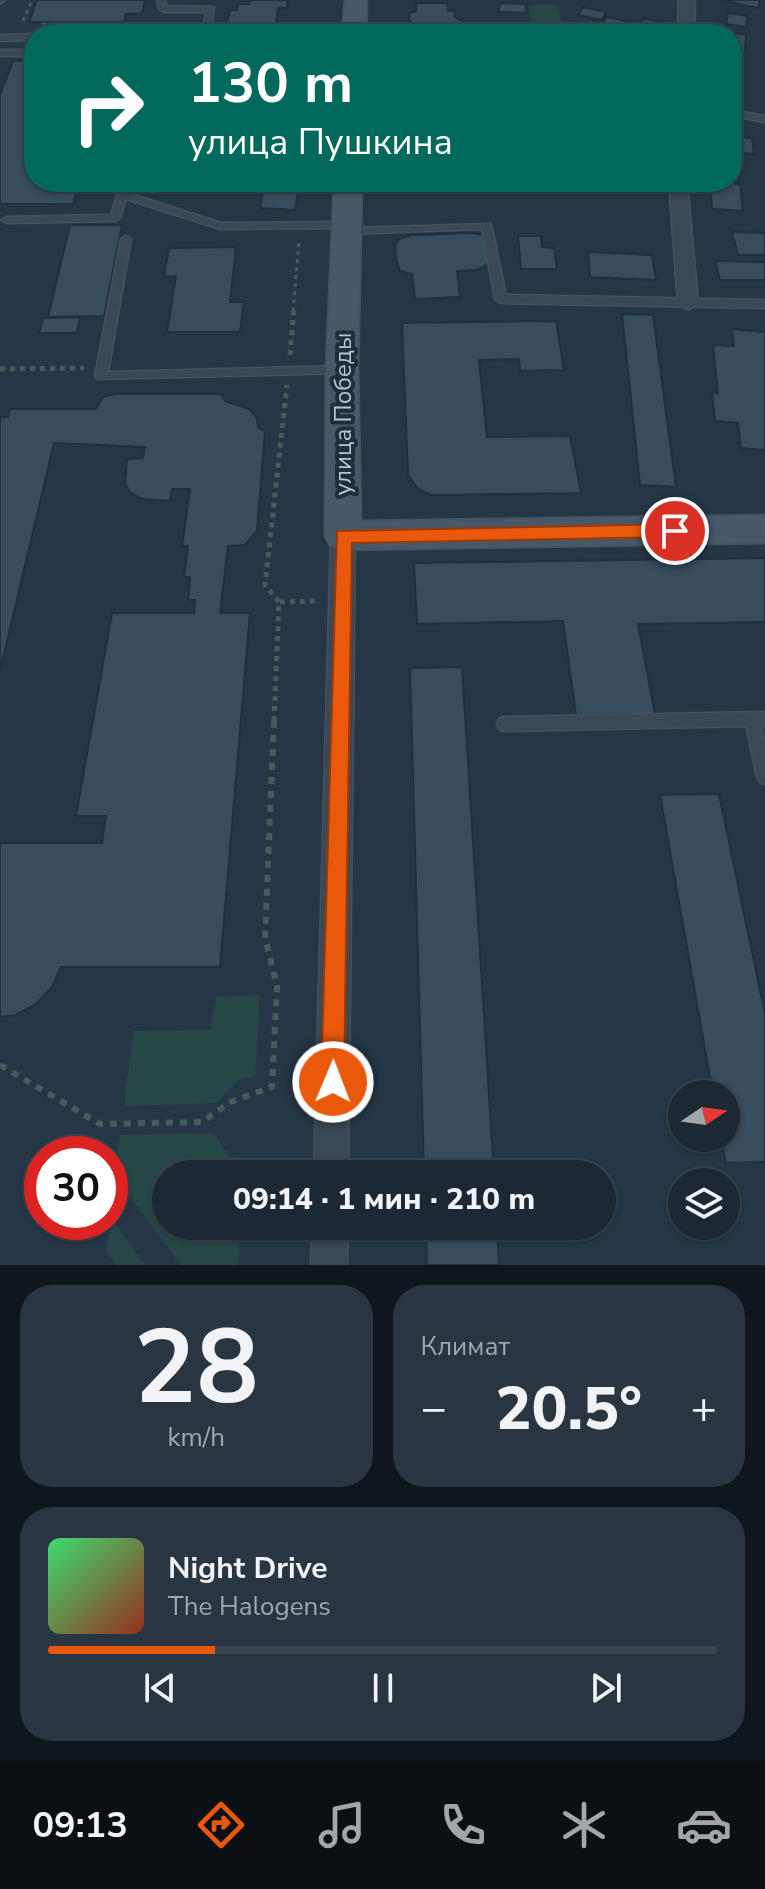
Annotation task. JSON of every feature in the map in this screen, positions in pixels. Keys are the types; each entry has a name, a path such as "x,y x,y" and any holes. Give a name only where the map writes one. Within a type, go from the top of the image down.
{"street":[{"path":"355,24 356,0"},
{"path":"687,0 688,24"},
{"name":"улица Победы","path":"331,1160 343,536 342,370 348,192"},
{"path":"679,192 688,303"},
{"path":"343,536 765,529"},
{"path":"329,1265 330,1240"}],"lane":[{"path":"161,0 163,9 211,9 208,24"},
{"path":"0,38 24,37"},
{"path":"0,53 24,53"},
{"path":"742,115 765,119"},
{"path":"6,220 115,218 122,194 220,226 487,226 501,299 765,304"},
{"path":"126,239 101,376 342,370"},
{"path":"504,724 758,719 765,777"}],"path":[{"path":"22,24 32,0"},
{"path":"37,24 128,24"},
{"path":"0,1065 100,1124 202,1122 230,1102 272,1087 277,986 265,938 279,602 265,585 301,226"},
{"path":"279,602 341,600"}],"green space":[{"path":"529,5 558,5 561,24 532,24"},
{"path":"260,995 255,1077 238,1080 217,1103 124,1106 133,1031 211,1030 216,997"},
{"path":"213,1133 230,1157 245,1160 152,1160 152,1226 128,1194 128,1136 120,1135"},
{"path":"108,1240 127,1240 145,1265 116,1265 106,1250"},
{"path":"162,1240 240,1240 238,1265 181,1265"}],"building":[{"path":"37,0 145,0 142,13 126,14 124,22 29,22"},
{"path":"250,0 288,0 287,8 278,8 276,24 227,24 230,10 237,10 238,4 249,4"},
{"path":"720,0 760,0 758,8"},
{"path":"416,3 447,3 448,11 454,11 455,17 463,24 411,24 410,12 416,12"},
{"path":"500,3 526,4 526,13 499,12"},
{"path":"583,7 606,12 602,20 578,15"},
{"path":"728,13 748,16 746,27 726,24"},
{"path":"606,17 641,24 602,24"},
{"path":"643,19 664,22 664,24 641,24"},
{"path":"742,34 746,34 745,51 742,51"},
{"path":"24,60 24,192 76,192 73,204 0,204 0,95 13,61"},
{"path":"742,137 752,138 754,154 742,153"},
{"path":"263,192 298,192 295,210 260,208"},
{"path":"475,192 475,193 399,193"},
{"path":"711,192 741,192 743,211 712,209"},
{"path":"70,225 122,225 104,316 48,317"},
{"path":"732,232 765,233 765,255 738,255"},
{"path":"411,235 485,235 489,260 486,266 476,270 457,271 460,297 415,299 412,274 400,271 396,259 395,245 399,239"},
{"path":"518,236 541,236 542,247 554,248 557,269 521,269"},
{"path":"236,247 230,302 244,302 240,332 167,332 176,276 164,277 169,248"},
{"path":"588,252 652,255 656,280 590,277"},
{"path":"715,261 765,262 765,280 720,280"},
{"path":"622,314 653,315 676,487 640,485"},
{"path":"80,317 77,333 39,333 43,318"},
{"path":"556,321 564,370 520,371 519,359 479,360 487,437 570,436 581,493 431,495 417,488 408,475 402,323"},
{"path":"732,329 765,332 765,450 741,448 738,423 715,421 712,392 718,393 713,345 734,346"},
{"path":"115,394 221,394 225,401 249,409 257,418 258,428 265,432 257,531 245,545 228,546 220,613 250,613 220,967 61,967 52,987 36,1004 16,1015 0,1017 0,843 102,843 106,816 76,816 112,613 194,613 195,600 188,600 190,577 184,577 188,546 182,546 190,489 172,489 170,501 142,499 131,493 125,484 127,459 143,458 145,447 54,443 0,671 0,417 8,417 10,409 96,409 103,397"},
{"path":"765,558 765,622 638,624 655,714 576,715 563,621 417,624 414,563"},
{"path":"462,667 493,1160 424,1160 410,668"},
{"path":"719,794 765,1014 765,1162 726,1163 724,1152 740,1152 740,1080 711,1080 660,795"},
{"path":"426,1240 498,1240 499,1265 427,1265"}],"route":[{"path":"333,1082 343,536 675,531"}]}
